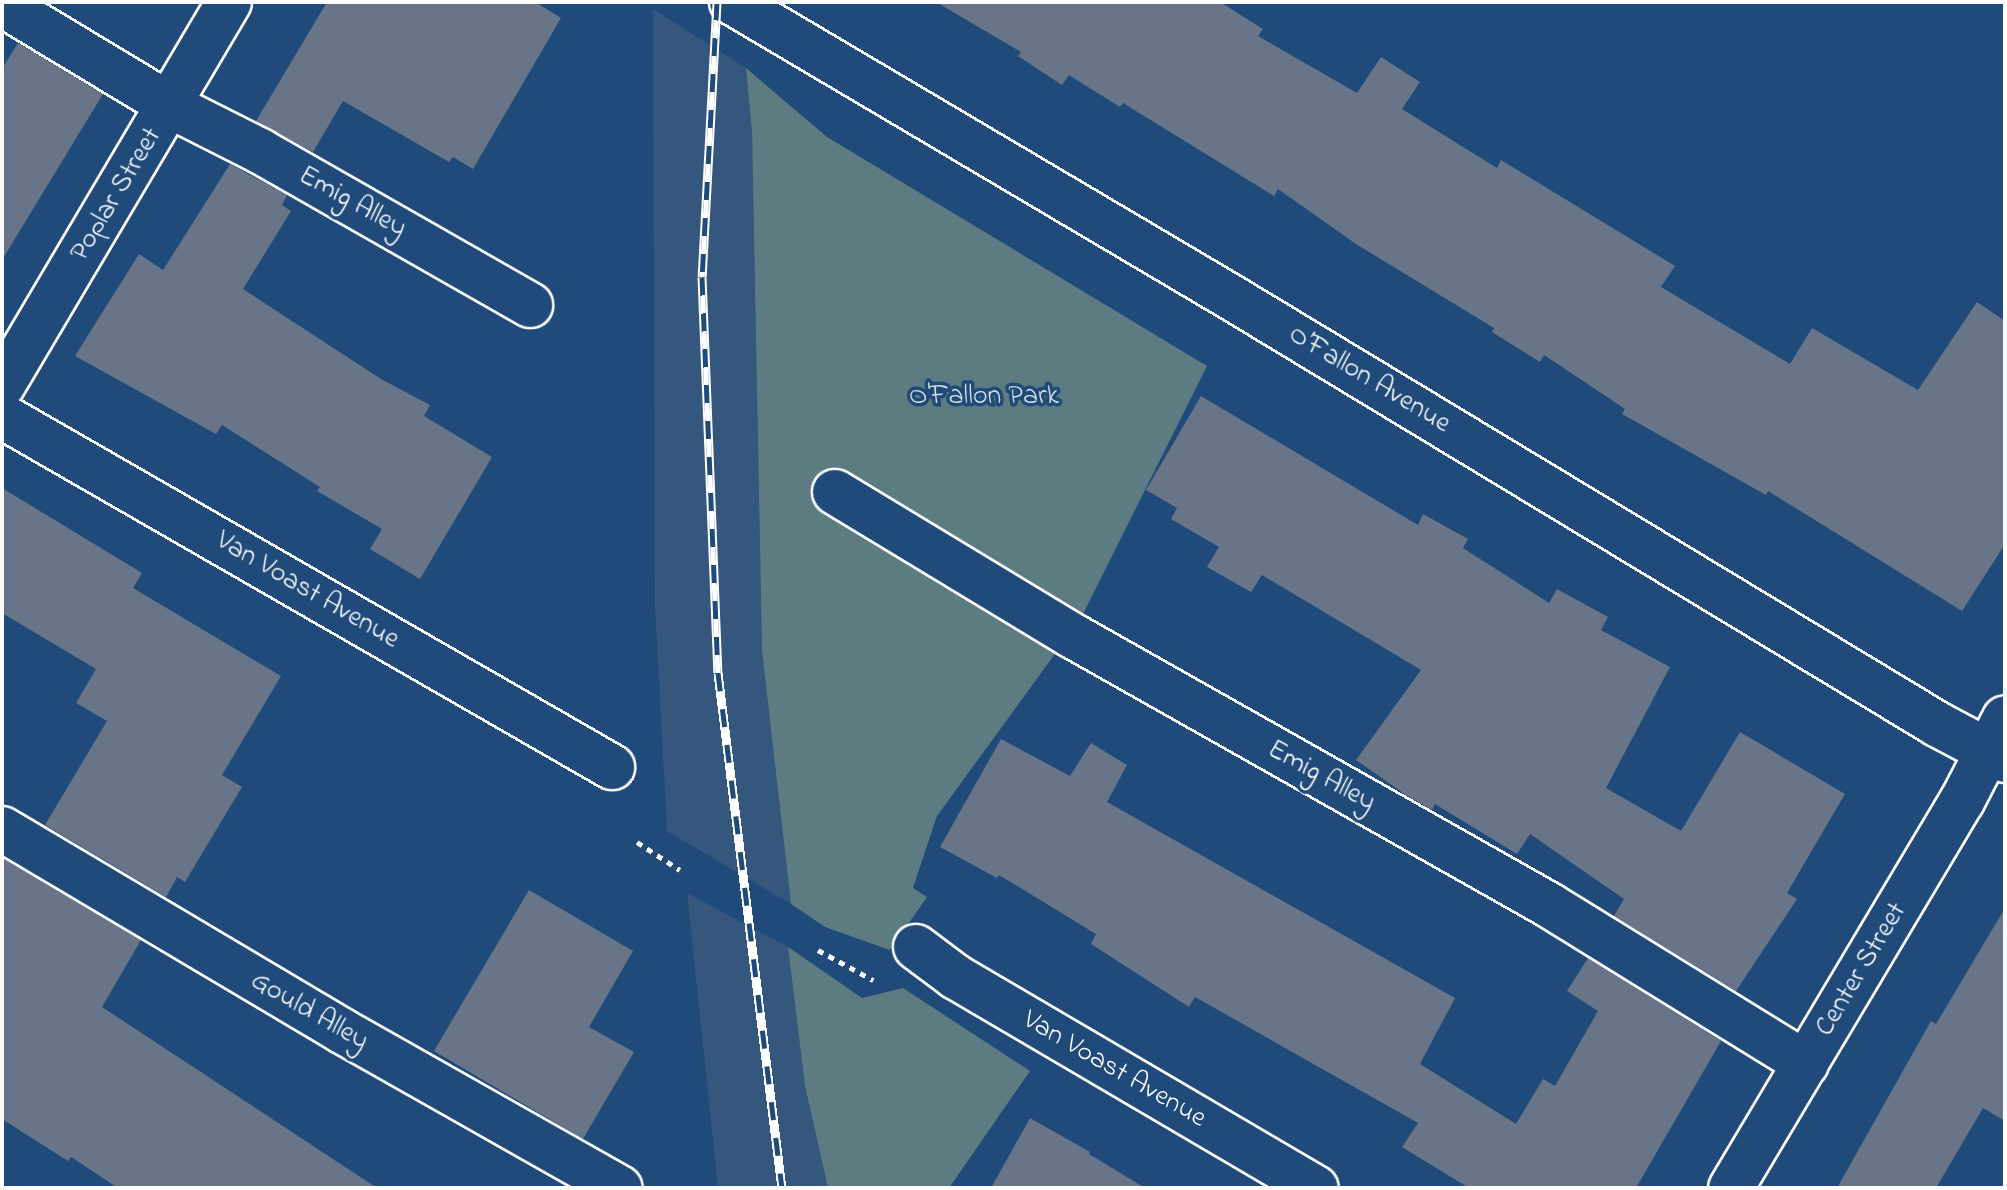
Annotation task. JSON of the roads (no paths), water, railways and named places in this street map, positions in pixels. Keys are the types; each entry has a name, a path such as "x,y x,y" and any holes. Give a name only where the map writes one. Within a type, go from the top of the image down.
{"street":[{"name":"Poplar Street","path":"2,386 171,106 229,2"},
{"name":"O’Fallon Avenue","path":"732,2 1229,296 1937,724 1999,743"},
{"name":"Emig Alley","path":"2,4 171,106 260,151 530,305"},
{"name":"Van Voast Avenue","path":"2,416 612,767"},
{"name":"Emig Alley","path":"835,492 1086,643 1549,905 1806,1064"},
{"name":"Center Street","path":"1731,1188 1999,743"},
{"name":"Gould Alley","path":"2,829 291,1002 620,1188"},
{"name":"Van Voast Avenue","path":"916,947 956,977 1316,1188"}],"railway":[{"path":"717,2 702,277 718,673 782,1188"}],"park label":[{"name":"O'Fallon Park","path":"984,397"}]}
